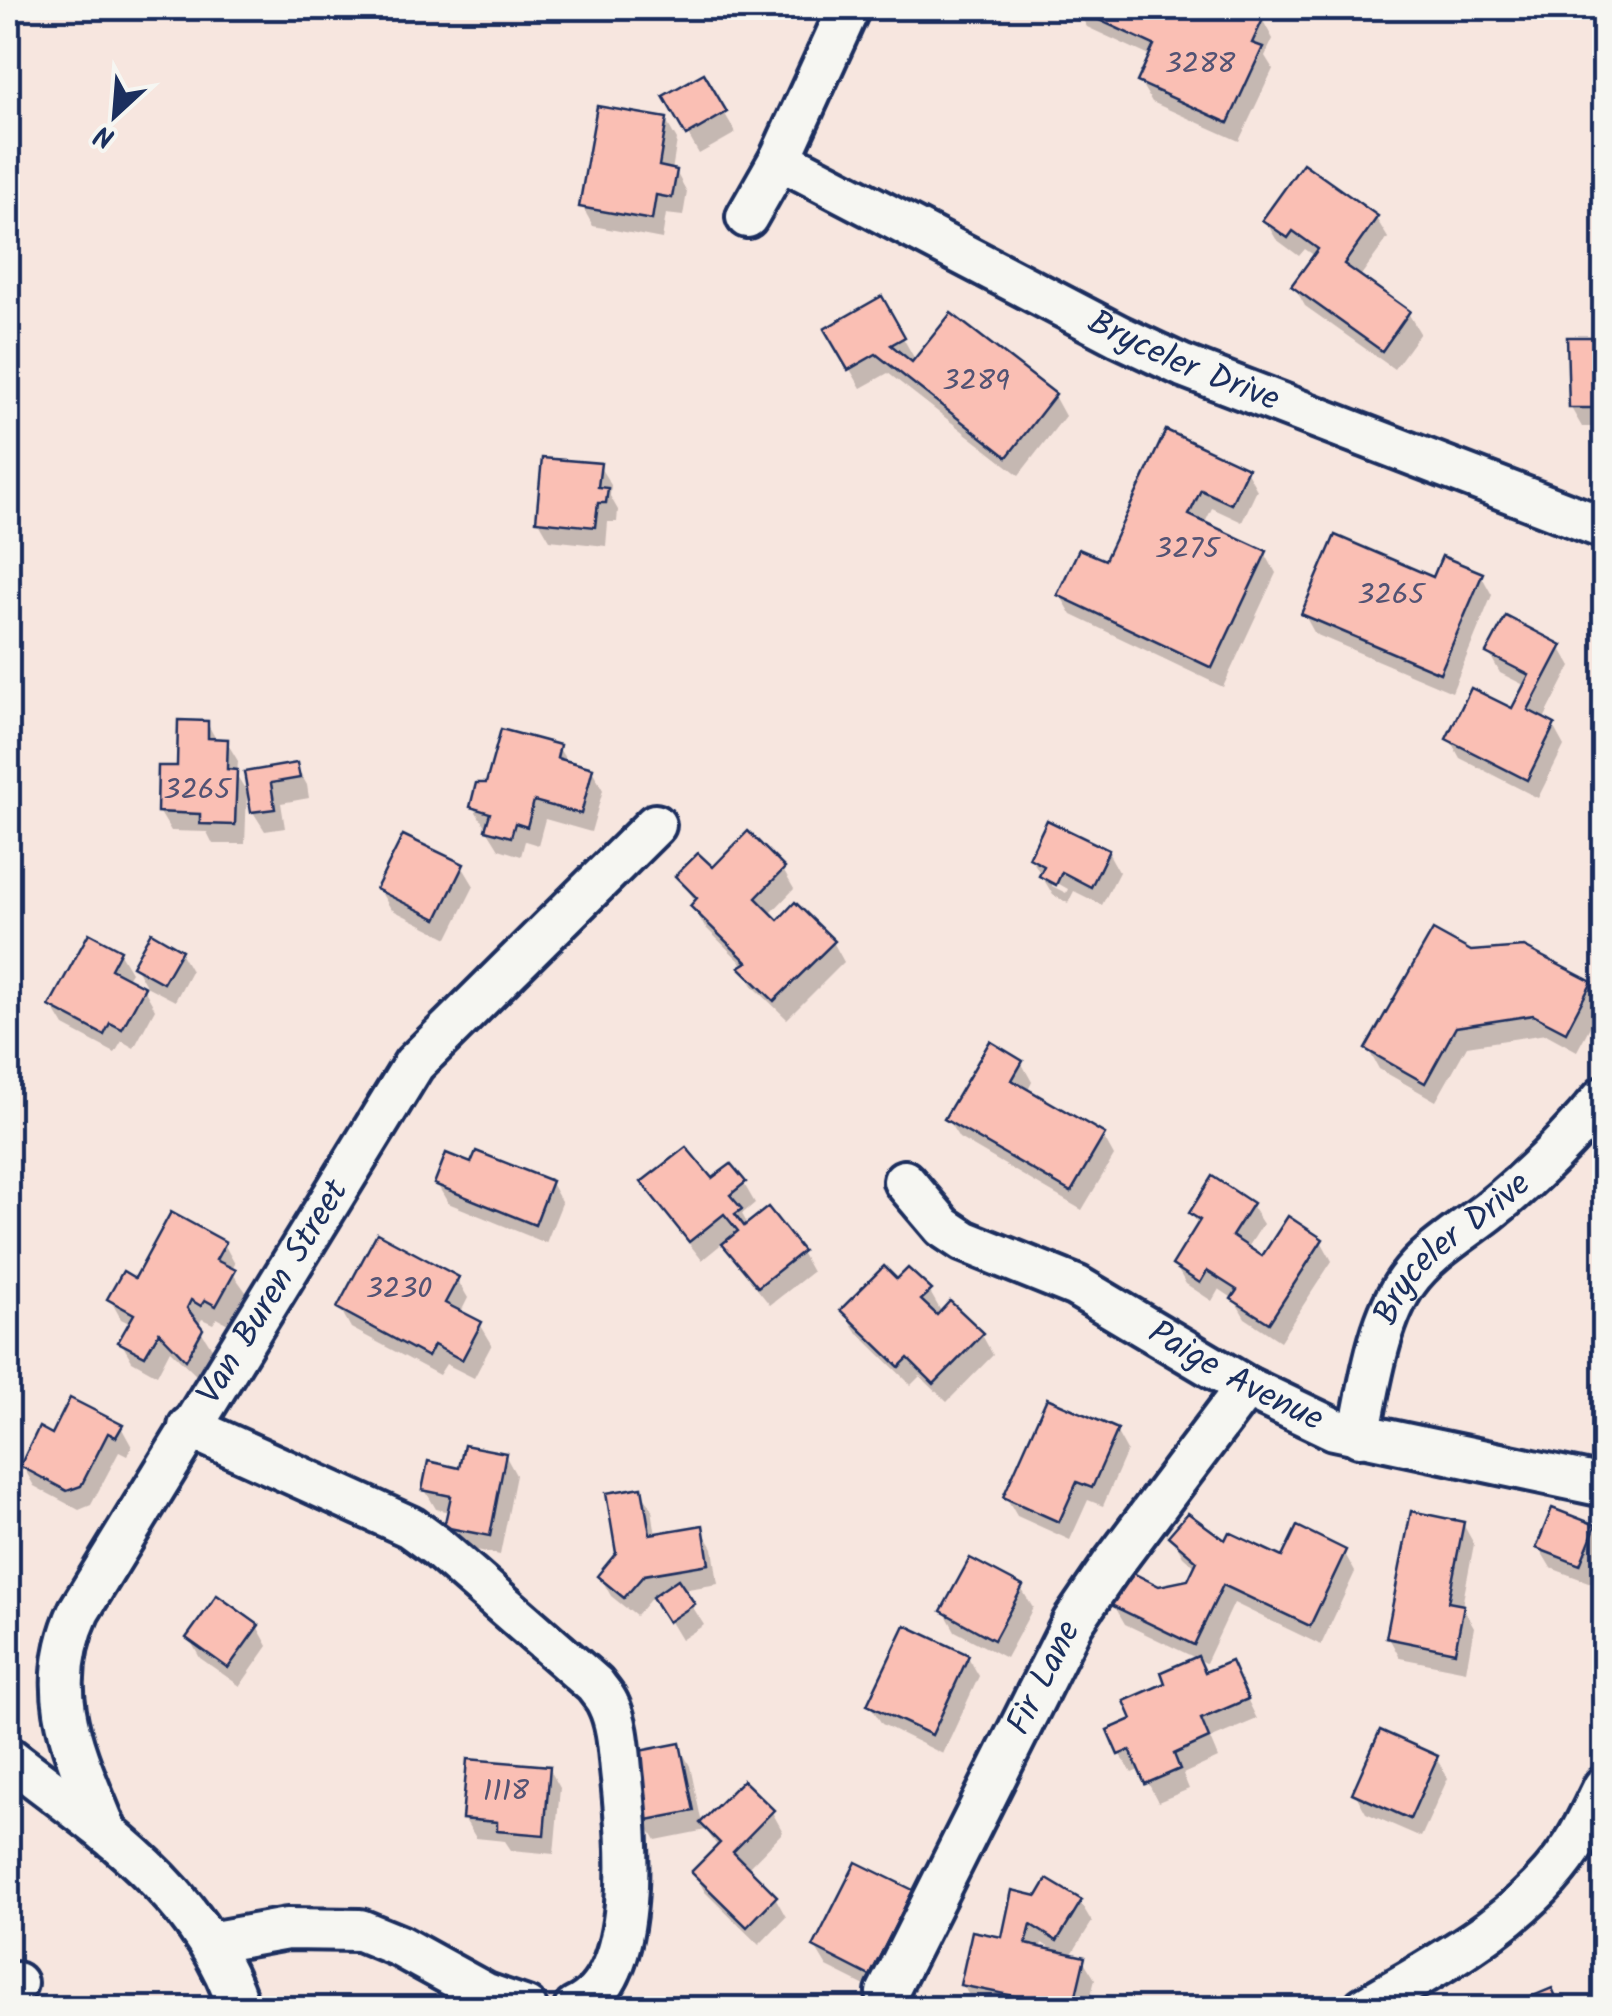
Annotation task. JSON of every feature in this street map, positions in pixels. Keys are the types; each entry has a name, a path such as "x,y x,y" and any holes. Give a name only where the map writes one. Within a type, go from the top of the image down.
{"street":[{"path":"747,217 780,159 849,8"},
{"name":"Bryceler Drive","path":"780,159 1183,366 1604,528"},
{"name":"Van Buren Street","path":"106,1833 67,1732 61,1678 64,1651 78,1611 414,1064 655,825"},
{"name":"Bryceler Drive","path":"1359,1436 1393,1304 1406,1282 1422,1263 1491,1210 1553,1154 1604,1098"},
{"name":"Paige Avenue","path":"904,1181 943,1227 964,1240 1076,1286 1246,1387 1334,1428 1604,1486"},
{"name":"Fir Lane","path":"887,1993 1072,1622 1246,1387"},
{"path":"188,1427 410,1527 595,1685 608,1704 618,1738 628,1830 624,1913 621,1935 606,1976 592,1996 575,2008"},
{"path":"8,1757 170,1888 209,1943 239,2008"},
{"path":"1364,2008 1496,1926 1540,1888 1572,1848 1604,1787"},
{"path":"209,1943 287,1928 360,1930 399,1946 486,1994 526,2008"}],"building":[{"path":"1073,8 1192,8 1201,12 1203,8 1243,8 1264,17 1252,43 1263,47 1228,123 1137,82 1154,45"},
{"path":"704,73 727,112 686,136 663,96"},
{"path":"597,106 667,118 659,166 677,170 672,198 656,195 652,220 579,207"},
{"path":"1303,163 1378,216 1344,264 1410,311 1382,351 1291,286 1318,249 1293,231 1288,238 1262,220"},
{"path":"882,296 905,337 891,345 912,362 951,313 1056,394 1007,457 876,354 848,370 824,329"},
{"path":"1567,337 1595,337 1596,348 1604,348 1604,408 1569,408"},
{"path":"1166,430 1248,468 1231,504 1201,490 1189,515 1267,551 1212,668 1057,595 1079,549 1105,560"},
{"path":"542,458 601,463 598,487 608,488 606,503 598,503 595,527 536,521"},
{"path":"1335,535 1433,577 1442,556 1483,573 1440,673 1301,614"},
{"path":"1506,616 1562,645 1528,710 1555,724 1527,780 1446,739 1471,688 1512,708 1529,675 1486,653"},
{"path":"178,720 208,721 208,738 228,739 227,769 237,770 235,825 200,824 200,814 157,812 158,766 177,766"},
{"path":"501,729 560,745 557,758 593,768 581,814 534,801 527,827 515,823 511,837 485,830 490,813 470,807 476,783 486,783"},
{"path":"297,763 300,778 271,783 275,809 251,812 244,772"},
{"path":"1047,820 1109,850 1091,887 1062,872 1056,885 1039,876 1044,866 1029,858"},
{"path":"748,831 785,868 756,898 778,920 795,902 835,941 774,1001 739,967 747,962 690,906 697,898 675,876 698,853 713,867"},
{"path":"403,835 464,864 437,919 376,889"},
{"path":"1433,930 1471,951 1524,947 1592,982 1566,1032 1533,1015 1456,1027 1425,1083 1365,1049"},
{"path":"151,932 182,950 163,983 132,966"},
{"path":"89,933 121,950 111,969 145,987 122,1029 110,1023 104,1035 49,1006"},
{"path":"990,1041 1023,1061 1012,1080 1105,1134 1071,1192 944,1119"},
{"path":"686,1147 712,1178 731,1164 746,1182 730,1195 742,1209 735,1214 744,1226 768,1207 803,1251 758,1287 722,1244 738,1231 724,1214 689,1242 641,1182"},
{"path":"476,1151 552,1181 535,1225 434,1184 446,1153 471,1163"},
{"path":"1212,1176 1253,1203 1232,1236 1262,1256 1288,1216 1323,1239 1269,1323 1231,1299 1237,1290 1207,1271 1200,1283 1172,1265 1200,1220 1189,1213"},
{"path":"171,1212 226,1242 216,1260 236,1270 216,1306 205,1300 201,1306 191,1300 187,1308 203,1329 186,1360 159,1332 145,1356 118,1342 134,1314 107,1299 123,1271 135,1278"},
{"path":"377,1233 459,1277 445,1303 482,1322 462,1360 434,1345 428,1357 337,1308"},
{"path":"884,1266 897,1279 908,1268 932,1290 921,1300 937,1315 950,1301 984,1333 934,1384 908,1358 899,1367 840,1310"},
{"path":"70,1398 123,1425 116,1437 108,1433 81,1486 67,1491 20,1466 39,1427 52,1434"},
{"path":"1047,1398 1118,1429 1092,1488 1077,1482 1059,1522 1003,1497"},
{"path":"464,1445 506,1453 490,1536 444,1527 451,1496 422,1490 428,1461 459,1468"},
{"path":"642,1487 650,1534 703,1525 709,1564 644,1575 624,1598 597,1576 616,1553 606,1493"},
{"path":"1552,1508 1596,1525 1580,1565 1536,1548"},
{"path":"1411,1511 1464,1522 1448,1602 1464,1605 1455,1652 1386,1638"},
{"path":"1188,1513 1225,1540 1229,1532 1282,1557 1297,1526 1346,1550 1310,1626 1223,1585 1194,1645 1111,1605 1127,1570 1159,1586 1188,1580 1197,1561 1168,1536"},
{"path":"970,1558 1023,1586 994,1640 941,1611"},
{"path":"678,1579 695,1604 668,1622 652,1597"},
{"path":"217,1595 259,1625 228,1668 186,1638"},
{"path":"905,1625 969,1655 932,1735 867,1705"},
{"path":"1198,1656 1205,1672 1231,1661 1248,1699 1201,1719 1209,1738 1174,1754 1180,1769 1145,1784 1130,1750 1118,1755 1107,1730 1132,1719 1124,1701 1165,1683 1161,1672"},
{"path":"1380,1730 1438,1756 1410,1819 1352,1793"},
{"path":"680,1743 694,1811 642,1821 629,1753"},
{"path":"467,1759 550,1766 544,1835 497,1831 497,1822 462,1819"},
{"path":"743,1780 774,1810 733,1852 777,1896 747,1927 691,1872 720,1843 700,1823"},
{"path":"856,1862 913,1890 870,1976 813,1947"},
{"path":"1047,1879 1082,1900 1057,1941 1031,1925 1026,1944 1085,1957 1073,2008 960,1985 972,1931 1002,1937 1012,1890 1037,1896"},
{"path":"1552,1988 1561,2008 1504,2008"}]}
